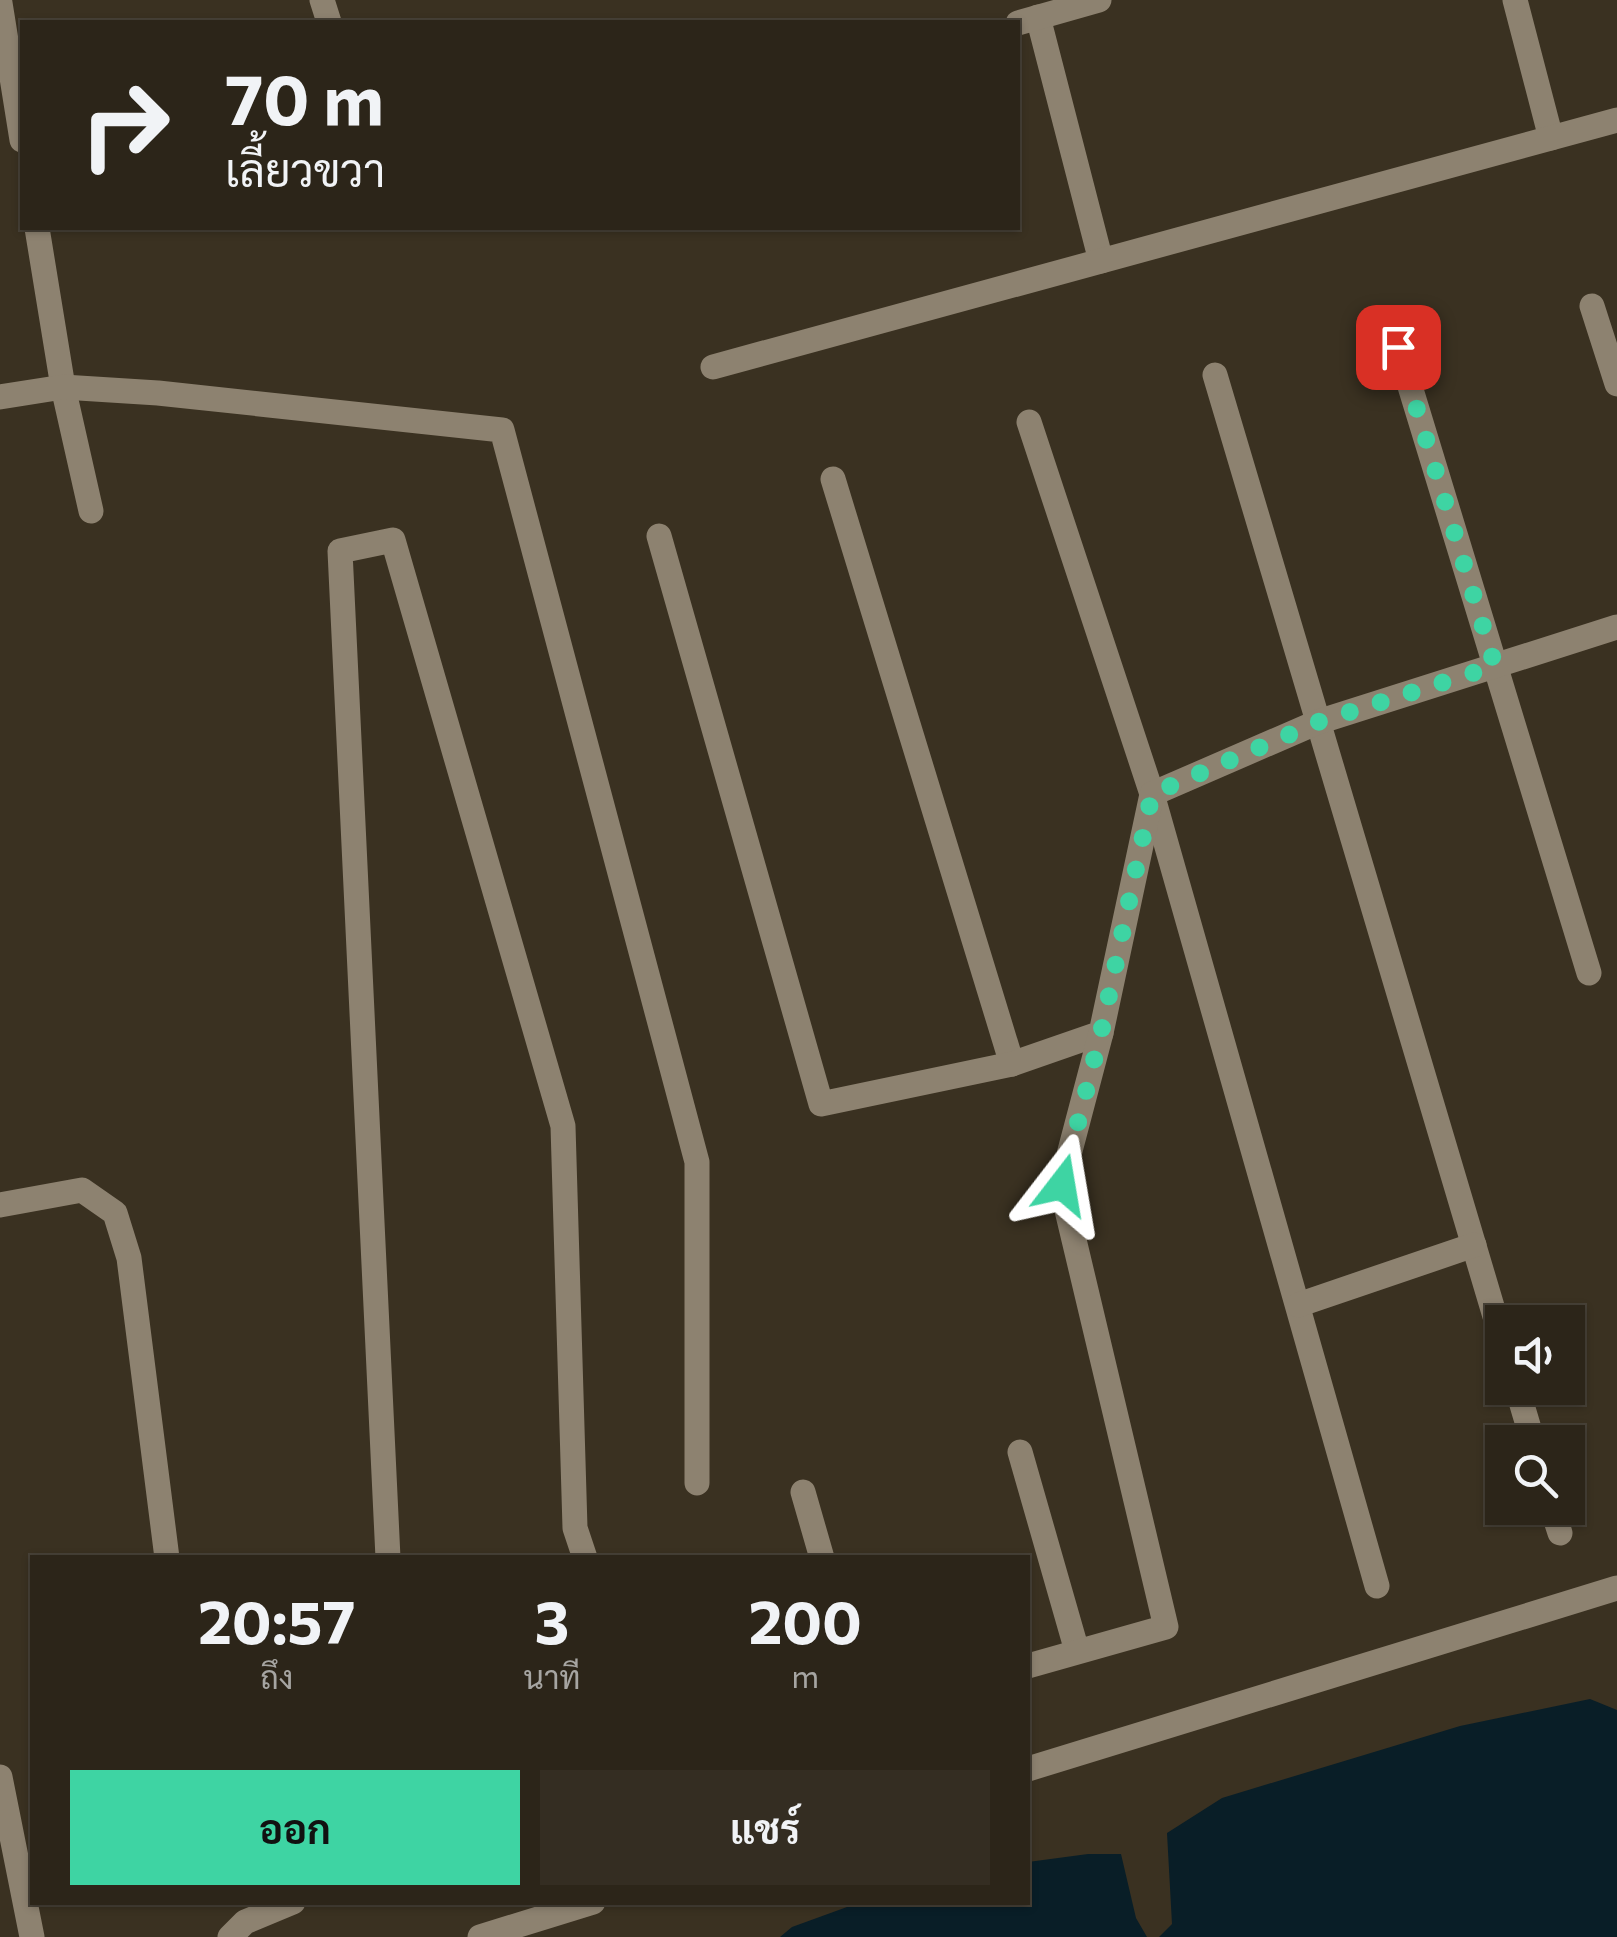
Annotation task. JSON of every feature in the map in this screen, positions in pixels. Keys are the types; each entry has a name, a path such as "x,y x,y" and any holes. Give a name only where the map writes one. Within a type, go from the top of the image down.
{"street":[{"path":"1100,0 1028,20 1101,261"},
{"path":"1514,0 1551,138"},
{"path":"0,3 20,128"},
{"path":"713,367 1617,120"},
{"path":"37,230 63,387 91,511"},
{"path":"1592,306 1617,384"},
{"path":"1398,347 1589,974"},
{"path":"1215,375 1492,1305"},
{"path":"0,398 63,387 158,393 502,430 697,1162 697,1482"},
{"path":"1029,422 1152,794 1377,1586"},
{"path":"833,479 1012,1064"},
{"path":"660,536 821,1104 1012,1064 1101,1033"},
{"path":"388,1555 340,551 393,540 563,1126 575,1528 584,1555"},
{"path":"1152,794 1318,722 1617,628"},
{"path":"1030,1665 1166,1627 1062,1185 1101,1033 1152,794"},
{"path":"0,1206 82,1190 115,1212 129,1258 167,1555"},
{"path":"1298,1305 1474,1245"},
{"path":"1020,1452 1077,1652"},
{"path":"803,1492 821,1555"},
{"path":"1030,1768 1617,1588"},
{"path":"0,1778 32,1937"},
{"path":"239,1921 284,1905"},
{"path":"480,1937 582,1905"}],"water":[{"path":"1590,1699 1617,1710 1617,1937 1159,1937 1172,1924 1167,1833 1222,1798 1460,1726"},
{"path":"1121,1854 1136,1918 1147,1937 780,1937 792,1927 852,1905 1030,1905 1030,1862"}],"route":[{"path":"1062,1185 1101,1033 1152,794 1318,722 1495,666 1398,347"}]}
